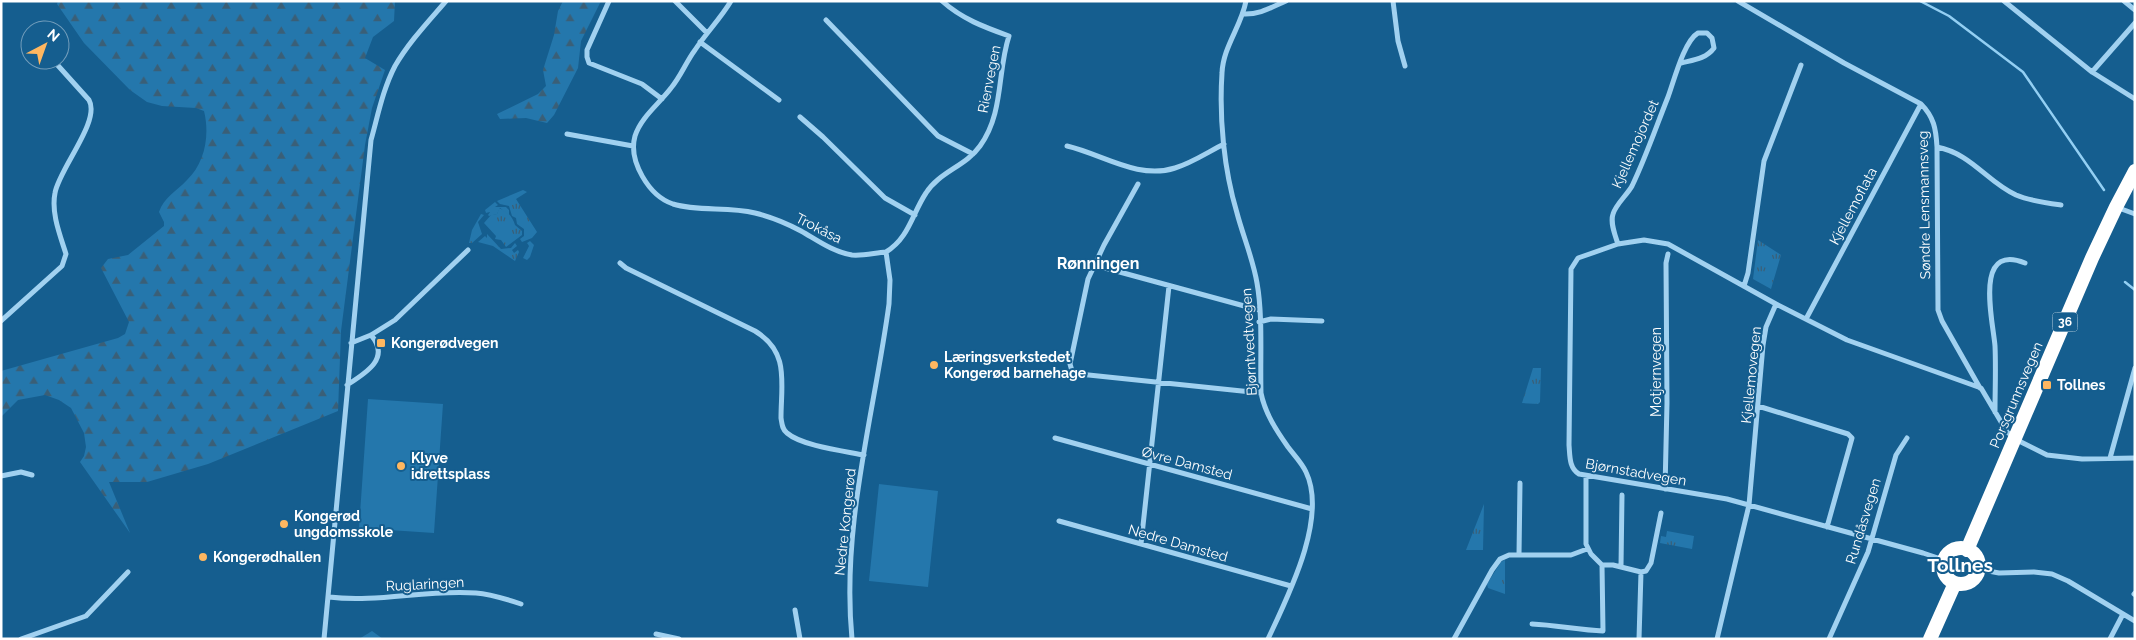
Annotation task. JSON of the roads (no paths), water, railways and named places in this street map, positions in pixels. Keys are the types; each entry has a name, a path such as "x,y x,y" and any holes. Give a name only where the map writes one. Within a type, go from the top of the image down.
{"highway":[{"name":"Porsgrunnsvegen","path":"1967,550 2116,207 2135,171"},
{"path":"1954,550 1967,550 1977,560 1977,574 1970,582 1955,583 1946,576 1943,566 1944,560 1954,550"},
{"path":"1930,639 1955,583"}],"street":[{"path":"324,639 370,149 382,97 400,59 415,36 446,1"},
{"path":"609,1 587,50 589,63 642,84 662,99"},
{"path":"675,1 706,33"},
{"path":"567,134 633,146 640,125 678,79 706,33 731,1"},
{"name":"Rienvegen","path":"886,252 902,238 925,193 935,182 973,154 985,138 996,109 1004,50 1009,36 969,20 952,10 942,1"},
{"name":"Bjørntvedtvegen","path":"1246,1 1243,14 1224,57 1222,72 1224,144 1233,200 1257,280 1261,393 1268,416 1306,471 1312,488 1312,509 1303,553 1268,639"},
{"path":"1243,14 1264,11 1286,1"},
{"path":"1393,1 1398,41 1405,66"},
{"name":"Søndre Lensmannsveg","path":"1738,1 1844,63 1921,104 1929,112 1934,122 1937,147 1938,310 1942,321 1980,388"},
{"path":"2004,1 2092,72 2135,99"},
{"path":"2124,1 2135,10"},
{"path":"826,20 938,136 973,154"},
{"path":"2092,72 2135,23"},
{"name":"Kjellemojordet","path":"1618,244 1613,214 1631,188 1681,63 1694,35 1702,32 1712,38 1714,48 1709,54 1696,60 1681,63"},
{"path":"700,42 779,100"},
{"path":"1744,286 1748,273 1764,161 1801,65"},
{"path":"1,321 62,266 66,254 59,232 54,196 60,176 89,121 91,106 89,100 62,70"},
{"name":"Kjellemoflata","path":"1806,319 1921,104"},
{"path":"800,117 823,137 880,194 915,215"},
{"path":"1067,146 1128,167 1154,171 1175,168 1224,144"},
{"name":"Trokåsa","path":"633,146 640,172 647,183 662,198 672,204 698,208 733,209 766,216 785,223 832,248 850,254 867,255 886,252"},
{"path":"1937,147 1958,152 2015,195 2061,205"},
{"path":"1138,184 1094,265 1085,289 1070,364 1072,371 1079,374 1261,393"},
{"path":"2116,207 2135,214"},
{"path":"1618,244 1644,240 1668,244 1776,304 1847,340 1980,388 2007,432 2048,455 2082,459 2135,458"},
{"name":"Bjørnstadvegen","path":"1618,244 1578,258 1570,270 1570,453 1575,472 1586,476 1749,505 1944,560"},
{"path":"351,342 371,335 395,320 468,250"},
{"path":"864,455 889,304 890,280 886,252"},
{"name":"Motjernvegen","path":"1665,489 1667,403 1666,263 1668,254"},
{"path":"1995,412 1995,344 1989,299 1991,278 1993,271 2002,260 2009,259 2025,263"},
{"name":"Nedre Kongerød","path":"620,263 626,268 755,332 770,342 780,361 781,418 782,427 786,432 806,442 864,455 857,496 849,574 852,639"},
{"path":"1094,265 1259,310"},
{"path":"1141,544 1170,286"},
{"name":"Kjellemovegen","path":"1717,639 1749,505 1763,345 1766,327 1776,304"},
{"path":"1259,322 1271,319 1322,321"},
{"path":"347,385 368,370 378,357 379,346 371,335"},
{"path":"2110,458 2135,368"},
{"path":"1758,406 1848,434 1852,438 1827,527"},
{"name":"Øvre Damsted","path":"1055,438 1312,509"},
{"name":"Rundåsvegen","path":"1829,639 1868,552 1896,455 1907,438"},
{"path":"1,476 21,472 32,475"},
{"path":"1532,624 1558,625 1603,631 1602,565 1587,548 1586,476"},
{"path":"1519,555 1520,483"},
{"path":"1621,567 1622,495"},
{"path":"1602,565 1641,572 1646,571 1651,564 1661,513"},
{"name":"Nedre Damsted","path":"1059,521 1291,586"},
{"path":"1454,639 1496,564 1504,557 1519,555 1571,556 1587,548"},
{"path":"1978,569 1999,573 2034,572 2052,574 2068,581 2135,621"},
{"path":"21,639 86,616 128,572"},
{"path":"1639,639 1641,572"},
{"name":"Ruglaringen","path":"328,597 374,598 460,592 490,595 521,604"},
{"path":"795,610 800,639"},
{"path":"2110,639 2123,614"},
{"path":"656,634 679,639"}],"waterway":[{"path":"1920,1 1949,16 2023,72 2104,190"},
{"path":"2125,282 2135,290"}],"place":[{"name":"Kongerødvegen","path":"381,343"},
{"name":"Læringsverkstedet Kongerød barnehage","path":"934,365"},
{"name":"Tollnes","path":"2047,385"},
{"name":"Klyve idrettsplass","path":"401,466"},
{"name":"Kongerød ungdomsskole","path":"284,524"},
{"name":"Kongerødhallen","path":"203,557"}],"district":[{"name":"Rønningen","path":"1098,263"},
{"name":"Tollnes","path":"1960,565"}]}
